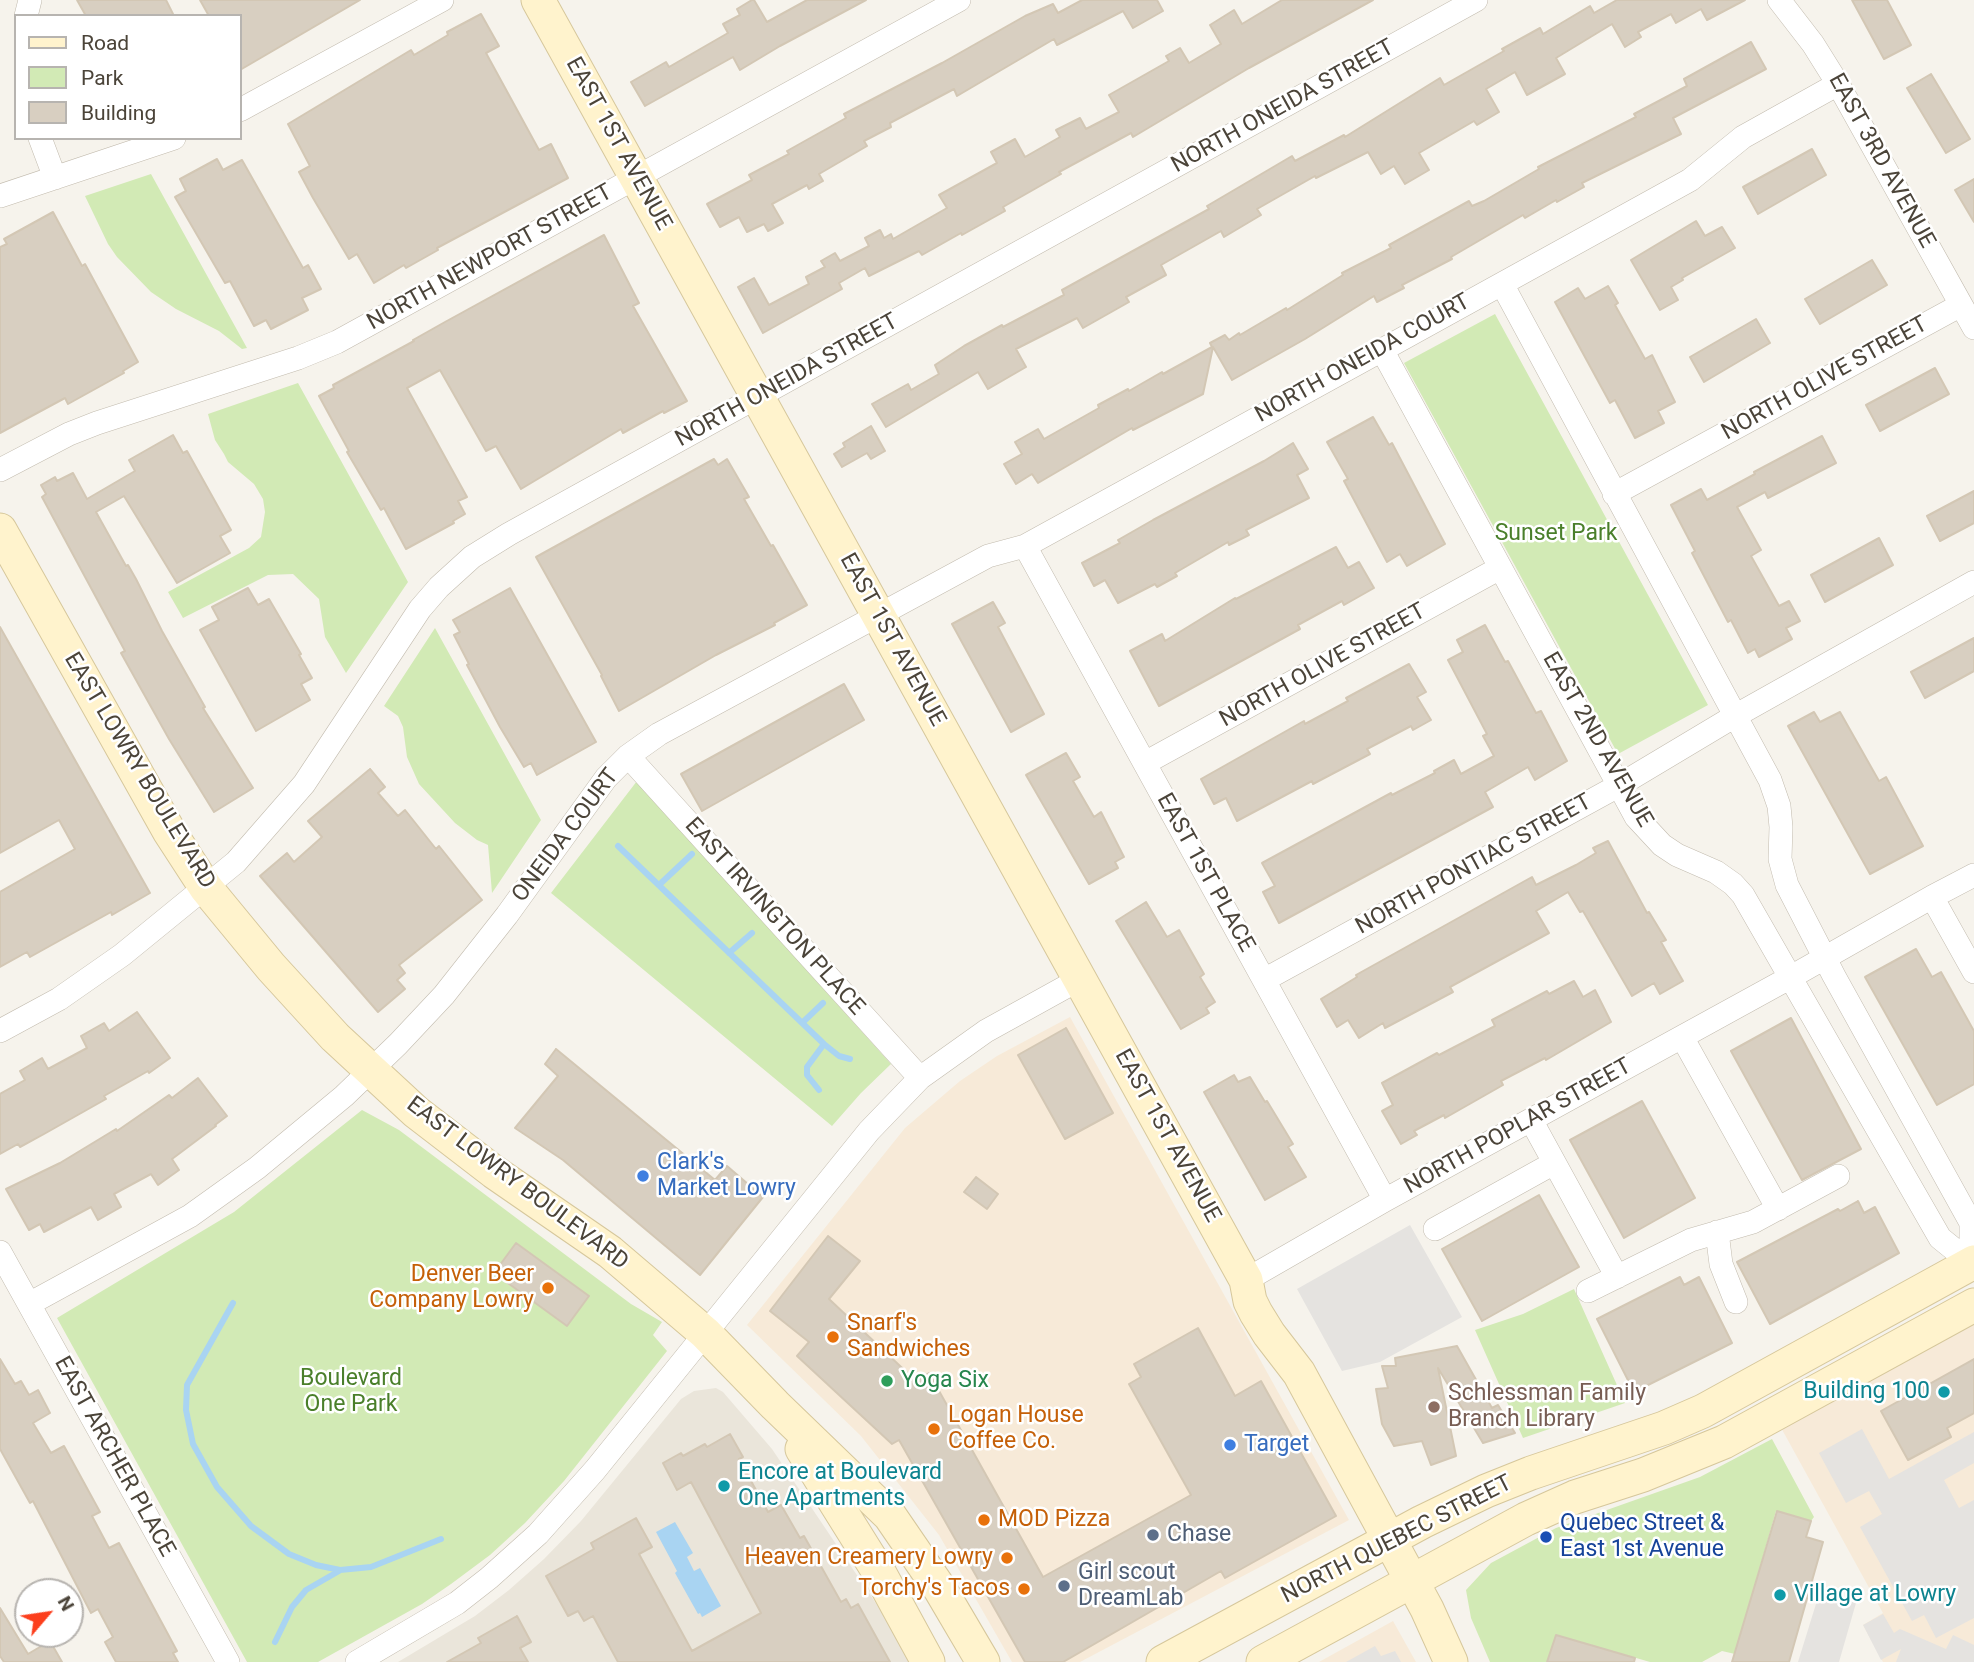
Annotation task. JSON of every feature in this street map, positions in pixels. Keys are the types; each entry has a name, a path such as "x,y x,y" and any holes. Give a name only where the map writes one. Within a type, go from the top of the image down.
{"street":[{"path":"242,109 442,0"},
{"name":"EAST 1ST AVENUE","path":"538,0 1246,1280 1250,1301 1256,1313 1299,1373 1440,1635 1451,1662"},
{"name":"NORTH NEWPORT STREET","path":"0,470 69,434 97,423 319,350 959,0"},
{"name":"NORTH ONEIDA STREET","path":"0,1031 59,999 93,976 158,927 245,853 298,792 420,609 456,570 509,534 1476,0"},
{"name":"EAST 3RD AVENUE","path":"1779,0 1813,44 1838,84 1974,328"},
{"name":"NORTH ONEIDA COURT","path":"878,615 988,556 1026,546 1502,284 1690,180 1743,137 1838,84"},
{"path":"41,140 54,178"},
{"path":"0,196 168,140"},
{"path":"1502,284 1776,795 1781,827 1782,874 1824,958 1971,1223 1973,1265"},
{"name":"NORTH OLIVE STREET","path":"1614,494 1961,305"},
{"name":"EAST 2ND AVENUE","path":"1382,350 1636,817 1656,840 1677,855 1716,872 1733,884 1758,919 1940,1238 1973,1265"},
{"name":"EAST LOWRY BOULEVARD","path":"0,530 169,831 206,888 303,1003 371,1071 442,1133 610,1252 705,1333 890,1517 940,1589 983,1662"},
{"name":"EAST 1ST PLACE","path":"1026,546 1385,1200"},
{"name":"NORTH OLIVE STREET","path":"1145,764 1500,568"},
{"name":"NORTH PONTIAC STREET","path":"1264,980 1618,786 1735,716 1974,582"},
{"name":"ONEIDA COURT","path":"29,1304 174,1226 224,1193 307,1128 371,1071 444,995 507,915 601,784 628,756 675,725 878,615"},
{"name":"EAST IRVINGTON PLACE","path":"628,756 920,1078"},
{"path":"1824,958 1974,875"},
{"path":"1932,897 1974,972"},
{"name":"NORTH POPLAR STREET","path":"1246,1280 1385,1200 1824,958"},
{"path":"357,1662 457,1602 523,1548 596,1471 869,1131 920,1078 986,1031 1080,979"},
{"path":"1682,1037 1778,1209"},
{"path":"1531,1120 1617,1277"},
{"path":"1436,1229 1554,1163"},
{"path":"1588,1291 1691,1240 1753,1222 1839,1176"},
{"path":"1717,1232 1721,1264 1736,1302"},
{"name":"EAST ARCHER PLACE","path":"0,1252 228,1662"},
{"name":"NORTH QUEBEC STREET","path":"1163,1662 1422,1522 1508,1482 1642,1436 1703,1411 1973,1265"},
{"name":"NORTH QUEBEC STREET","path":"1263,1662 1552,1506 1673,1464 1724,1441 1974,1305"},
{"name":"EAST LOWRY BOULEVARD","path":"775,1405 854,1530 928,1662"}],"shaded area":[{"path":"1070,1017 1349,1520 1080,1662 1012,1662 939,1535 861,1436 747,1325 905,1128 960,1081 997,1056"},
{"path":"1410,1225 1462,1317 1380,1362 1342,1371 1297,1289"},
{"path":"1974,1305 1974,1662 1883,1662 1863,1625 1883,1613 1774,1415"},
{"path":"716,1388 723,1392 772,1449 879,1608 910,1662 398,1662 475,1616 509,1590 581,1521 681,1399 694,1391"},
{"path":"1862,1429 1889,1479 1974,1432 1974,1463 1944,1480 1959,1508 1974,1500 1974,1618 1936,1638 1924,1615 1912,1621 1860,1527 1882,1514 1869,1491 1846,1503 1819,1453"},
{"path":"1820,1591 1856,1603 1839,1662 1798,1662"},
{"path":"1883,1614 1894,1633 1900,1629 1946,1649 1953,1635 1974,1645 1974,1662 1896,1662 1901,1649 1881,1660 1863,1625"},
{"path":"1393,1621 1416,1662 1319,1662"},
{"path":"1375,1646 1381,1656 1395,1651 1401,1662 1346,1662"}],"green space":[{"path":"151,174 247,348 242,349 219,331 176,309 151,292 108,244 85,196"},
{"name":"Sunset Park","path":"1495,314 1708,705 1618,754 1404,363"},
{"path":"298,383 408,582 346,673 325,637 319,599 293,574 268,575 183,618 168,592 249,548 261,537 265,512 263,499 254,484 228,462 215,440 208,414"},
{"path":"435,628 541,820 492,893 488,845 455,823 419,784 407,757 403,727 398,716 384,706"},
{"path":"637,781 891,1064 832,1126 551,893"},
{"name":"Boulevard One Park","path":"362,1110 399,1130 631,1304 662,1322 653,1335 667,1351 564,1481 525,1523 490,1555 451,1584 422,1604 318,1662 247,1662 57,1318 234,1212"},
{"path":"1574,1289 1625,1403 1523,1438 1475,1330 1523,1314"},
{"path":"1772,1439 1814,1517 1811,1521 1776,1511 1735,1654 1722,1651 1702,1662 1650,1662 1557,1635 1547,1662 1490,1662 1471,1618 1466,1590 1491,1563 1556,1528 1700,1477"}],"water":[{"path":"675,1522 693,1553 687,1557 694,1571 700,1568 721,1606 702,1617 675,1573 677,1571 656,1532"}],"building":[{"path":"77,0 166,0 173,14 85,14"},
{"path":"200,0 360,0 242,69 242,14 208,14"},
{"path":"752,0 767,22 807,0 866,0 740,70 733,57 645,106 631,82 666,62 669,67 728,33 723,24 740,15 737,9"},
{"path":"1082,0 1157,0 1163,11 1133,28 1123,11 1057,45 1054,39 957,96 954,89 890,123 891,127 864,141 867,146 819,174 823,181 809,189 807,185 772,204 783,223 768,231 764,224 747,232 739,217 720,227 707,204 752,180 749,175 789,154 787,151 846,118 844,114 1025,16 1053,4 1058,13"},
{"path":"1282,0 1373,0 1249,68 1133,137 1131,133 1059,172 1061,174 1003,207 1005,211 962,235 961,233 922,255 919,251 869,276 865,268 839,283 842,289 763,333 738,287 754,278 769,305 809,284 806,277 825,267 821,261 835,253 840,261 869,246 865,238 880,230 884,238 891,234 893,239 947,208 939,195 997,163 991,152 1015,139 1025,157 1060,137 1056,130 1080,118 1086,129 1119,112 1109,95 1169,61 1166,56 1180,48 1189,63 1221,44 1210,25 1234,10 1242,24"},
{"path":"1617,0 1745,0 1707,20 1701,9 1676,23 1671,14 1638,32 1641,37 1625,47 1612,24 1556,58 1565,74 1527,95 1515,72 1486,89 1499,112 1477,125 1474,121 1419,153 1429,170 1405,184 1394,166 1381,174 1368,152 1316,178 1315,176 1257,209 1261,215 1224,237 1221,231 1161,265 1166,275 1126,297 1129,302 1083,328 1077,318 1016,349 1026,367 988,389 978,372 886,427 872,404 908,384 911,390 939,374 935,365 964,346 1064,295 1062,290 1209,209 1207,206 1292,156 1295,161 1344,135 1345,137 1440,78 1444,85 1540,28 1543,34 1590,6 1594,13"},
{"path":"1852,0 1887,0 1911,45 1884,59"},
{"path":"481,14 499,46 486,53 539,150 551,144 568,178 374,283 357,254 349,259 313,198 299,172 310,166 288,124 411,50 414,55 448,35 447,32"},
{"path":"1751,42 1766,69 1673,118 1681,134 1582,183 1584,187 1557,202 1556,200 1525,218 1523,215 1451,257 1452,259 1402,285 1404,288 1377,302 1374,296 1232,380 1213,347 1203,394 1133,430 1132,428 1038,483 1032,474 1016,484 1004,464 1022,454 1015,442 1038,429 1044,439 1099,408 1098,405 1212,347 1210,343 1225,335 1229,340 1286,308 1287,310 1343,275 1342,273 1391,248 1389,245 1469,201 1472,206 1484,201 1539,169 1538,167 1636,117 1634,114 1687,86 1684,79"},
{"path":"1931,74 1970,139 1946,153 1907,88"},
{"path":"1812,149 1826,175 1758,214 1743,187"},
{"path":"217,159 223,170 242,160 303,268 308,265 321,289 302,298 308,310 271,329 266,320 254,326 230,281 225,283 175,197 186,191 180,179"},
{"path":"1974,179 1974,222 1955,190"},
{"path":"53,212 82,266 85,264 138,362 123,371 124,373 68,404 65,398 0,433 0,247 7,244 4,239"},
{"path":"1696,221 1705,236 1722,227 1735,248 1671,287 1678,300 1660,310 1631,260"},
{"path":"604,235 639,303 633,306 687,401 623,433 621,429 521,489 496,446 486,451 440,370 407,388 467,497 458,501 465,514 453,521 454,523 406,549 384,508 381,510 347,452 349,451 319,396 334,388 333,385"},
{"path":"1872,260 1887,285 1820,324 1805,299"},
{"path":"1608,286 1618,303 1615,305 1645,359 1652,355 1675,402 1658,411 1664,423 1635,438 1615,400 1610,403 1555,302 1578,288 1585,299"},
{"path":"1756,319 1770,343 1704,382 1690,357"},
{"path":"1935,368 1949,394 1880,431 1866,405"},
{"path":"1373,417 1389,445 1392,443 1445,544 1407,566 1400,554 1387,562 1344,481 1348,479 1327,442"},
{"path":"871,426 885,451 871,459 867,453 842,467 834,454 845,447 843,443"},
{"path":"173,435 183,453 187,451 231,530 220,536 230,553 177,583 124,496 96,512 136,579 205,707 203,708 253,788 214,812 121,653 125,651 42,497 46,494 41,485 55,477 57,481 73,473 87,499 135,471 129,460"},
{"path":"1822,436 1836,463 1768,498 1765,492 1737,507 1761,550 1751,556 1779,606 1789,601 1800,621 1786,628 1792,639 1759,657 1755,649 1748,653 1731,620 1728,622 1692,553 1695,551 1671,505 1701,489 1707,500"},
{"path":"1293,443 1308,469 1297,475 1309,498 1246,530 1249,535 1229,545 1228,542 1175,573 1177,576 1157,587 1155,584 1118,603 1105,580 1094,586 1082,563 1120,543 1118,540 1153,520"},
{"path":"714,459 718,465 727,459 749,497 744,499 807,605 619,711 602,675 536,557"},
{"path":"1974,491 1974,523 1940,541 1927,516"},
{"path":"1879,538 1893,565 1825,602 1811,575"},
{"path":"1336,547 1348,568 1359,562 1374,588 1344,605 1342,601 1298,625 1300,629 1159,706 1130,651 1162,634 1165,641 1235,598"},
{"path":"248,588 258,605 269,599 312,678 301,684 310,700 256,731 200,630 219,620 212,607"},
{"path":"510,588 596,742 537,775 531,763 524,767 500,727 454,635 460,632 453,620"},
{"path":"993,602 1005,623 998,627 1044,714 1011,732 952,624"},
{"path":"1485,625 1536,713 1541,711 1567,761 1535,780 1528,767 1485,792 1493,807 1279,923 1263,892 1275,886 1262,863 1391,793 1392,795 1435,773 1434,771 1454,760 1461,774 1494,756 1483,736 1487,734 1448,660 1463,652 1457,640"},
{"path":"0,627 150,893 30,957 27,952 0,967 0,892 75,849 59,820 0,853"},
{"path":"1974,638 1974,671 1925,698 1911,672"},
{"path":"1409,664 1426,692 1417,697 1431,720 1413,730 1411,726 1367,749 1370,754 1237,821 1226,798 1214,804 1201,779 1304,721 1305,724 1348,701 1346,698"},
{"path":"844,684 864,720 702,811 681,774"},
{"path":"1814,712 1820,722 1840,712 1879,781 1886,777 1923,846 1870,874 1788,726"},
{"path":"1066,753 1080,777 1073,781 1094,817 1101,812 1124,857 1115,862 1118,868 1089,884 1026,775"},
{"path":"370,769 385,787 378,793 398,816 405,810 436,849 439,846 482,900 399,965 405,973 397,980 405,989 378,1012 260,876 287,853 294,862 322,837 308,821"},
{"path":"1608,841 1647,913 1649,912 1666,940 1661,942 1683,981 1660,994 1654,983 1632,996 1583,911 1580,912 1568,892 1536,911 1549,933 1450,987 1453,992 1385,1028 1383,1023 1359,1038 1348,1020 1337,1027 1321,999 1357,977 1356,975 1532,877 1536,885 1576,865 1596,853 1593,848"},
{"path":"1146,902 1167,937 1179,930 1204,974 1200,977 1215,1002 1206,1008 1209,1013 1181,1029 1116,921"},
{"path":"1916,949 1932,977 1941,972 1974,1031 1974,1084 1937,1105 1865,977"},
{"path":"1574,981 1583,997 1595,990 1611,1022 1546,1060 1545,1058 1501,1081 1503,1085 1445,1118 1444,1115 1414,1131 1417,1135 1401,1144 1382,1111 1393,1105 1382,1083 1495,1026 1492,1020 1547,991 1549,994"},
{"path":"137,1012 170,1058 149,1073 148,1071 104,1096 106,1099 20,1147 18,1144 0,1154 0,1094 25,1080 20,1071 42,1058 48,1069 87,1048 81,1036 104,1023 109,1031"},
{"path":"1791,1018 1861,1149 1802,1180 1731,1051"},
{"path":"1066,1028 1113,1113 1065,1139 1018,1055"},
{"path":"556,1049 715,1180 727,1166 763,1197 700,1275 563,1160 515,1128 558,1076 545,1064"},
{"path":"1234,1075 1238,1082 1250,1077 1265,1102 1267,1101 1293,1144 1288,1147 1306,1177 1265,1200 1204,1092"},
{"path":"198,1078 227,1116 172,1159 179,1170 158,1185 151,1174 114,1194 121,1207 98,1220 91,1207 44,1232 40,1224 29,1230 6,1189 60,1163 116,1129 117,1131 169,1095 172,1098"},
{"path":"1642,1101 1695,1198 1624,1238 1570,1140"},
{"path":"976,1177 998,1194 987,1209 964,1192"},
{"path":"1539,1195 1579,1267 1482,1321 1442,1249"},
{"path":"1858,1201 1864,1213 1875,1207 1899,1253 1770,1324 1737,1262"},
{"path":"828,1236 860,1261 829,1299 916,1381 929,1373 1043,1577 1191,1495 1129,1384 1141,1377 1134,1364 1198,1328 1235,1396 1261,1381 1336,1516 1225,1578 1221,1571 1063,1662 1025,1662 899,1440 892,1444 797,1356 809,1342 770,1311"},
{"path":"516,1243 589,1296 567,1326 494,1273"},
{"path":"1680,1277 1684,1285 1699,1277 1732,1343 1634,1392 1597,1319"},
{"path":"1457,1346 1492,1408 1498,1405 1515,1433 1483,1443 1438,1368 1456,1456 1431,1465 1422,1441 1394,1446 1382,1424 1376,1389 1388,1388 1382,1366 1396,1366 1395,1358"},
{"path":"0,1359 15,1384 21,1381 29,1395 38,1390 50,1413 33,1423 51,1453 64,1446 100,1512 92,1516 109,1548 119,1543 177,1651 173,1653 178,1662 116,1662 105,1642 113,1637 98,1609 91,1613 84,1599 84,1578 73,1578 33,1501 30,1503 0,1449"},
{"name":"Building 100","path":"1974,1359 1974,1413 1947,1428 1951,1437 1908,1460 1881,1411"},
{"path":"730,1434 743,1457 739,1459 768,1512 781,1505 800,1538 804,1536 841,1602 846,1599 851,1608 858,1604 890,1662 618,1662 593,1616 584,1621 578,1611 568,1616 546,1576 594,1549 591,1543 636,1518 652,1547 639,1554 692,1651 761,1613 691,1482 677,1490 663,1463 705,1444 707,1447"},
{"name":"Village at Lowry","path":"1777,1511 1811,1521 1806,1537 1823,1542 1789,1662 1732,1662"},
{"path":"0,1608 14,1631 14,1648 24,1648 28,1654 38,1648 54,1648 62,1662 4,1662 0,1656"},
{"path":"517,1616 531,1642 520,1648 528,1662 447,1662 481,1643 478,1638"},
{"path":"1556,1635 1635,1658 1634,1662 1547,1662"}],"waterway":[{"path":"618,846 824,1044 839,1056 850,1059"},
{"path":"659,885 692,854"},
{"path":"729,953 752,933"},
{"path":"802,1023 823,1003"},
{"path":"819,1090 807,1075 807,1067 824,1044"},
{"path":"233,1303 187,1385 186,1410 193,1444 217,1487 251,1526 289,1554 316,1565 340,1570 371,1567 441,1539"},
{"path":"275,1642 292,1607 306,1590 339,1571"}],"place":[{"name":"Clark's Market Lowry","path":"643,1176"},
{"name":"Denver Beer Company Lowry","path":"548,1288"},
{"name":"Snarf's Sandwiches","path":"833,1337"},
{"name":"Yoga Six","path":"887,1381"},
{"name":"Building 100","path":"1944,1392"},
{"name":"Schlessman Family Branch Library","path":"1434,1407"},
{"name":"Logan House Coffee Co.","path":"934,1429"},
{"name":"Target","path":"1230,1445"},
{"name":"Encore at Boulevard One Apartments","path":"724,1486"},
{"name":"MOD Pizza","path":"984,1520"},
{"name":"Chase","path":"1153,1535"},
{"name":"Quebec Street & East 1st Avenue","path":"1546,1537"},
{"name":"Heaven Creamery Lowry","path":"1007,1558"},
{"name":"Girl scout DreamLab","path":"1064,1586"},
{"name":"Torchy's Tacos","path":"1024,1589"},
{"name":"Village at Lowry","path":"1780,1595"}]}
